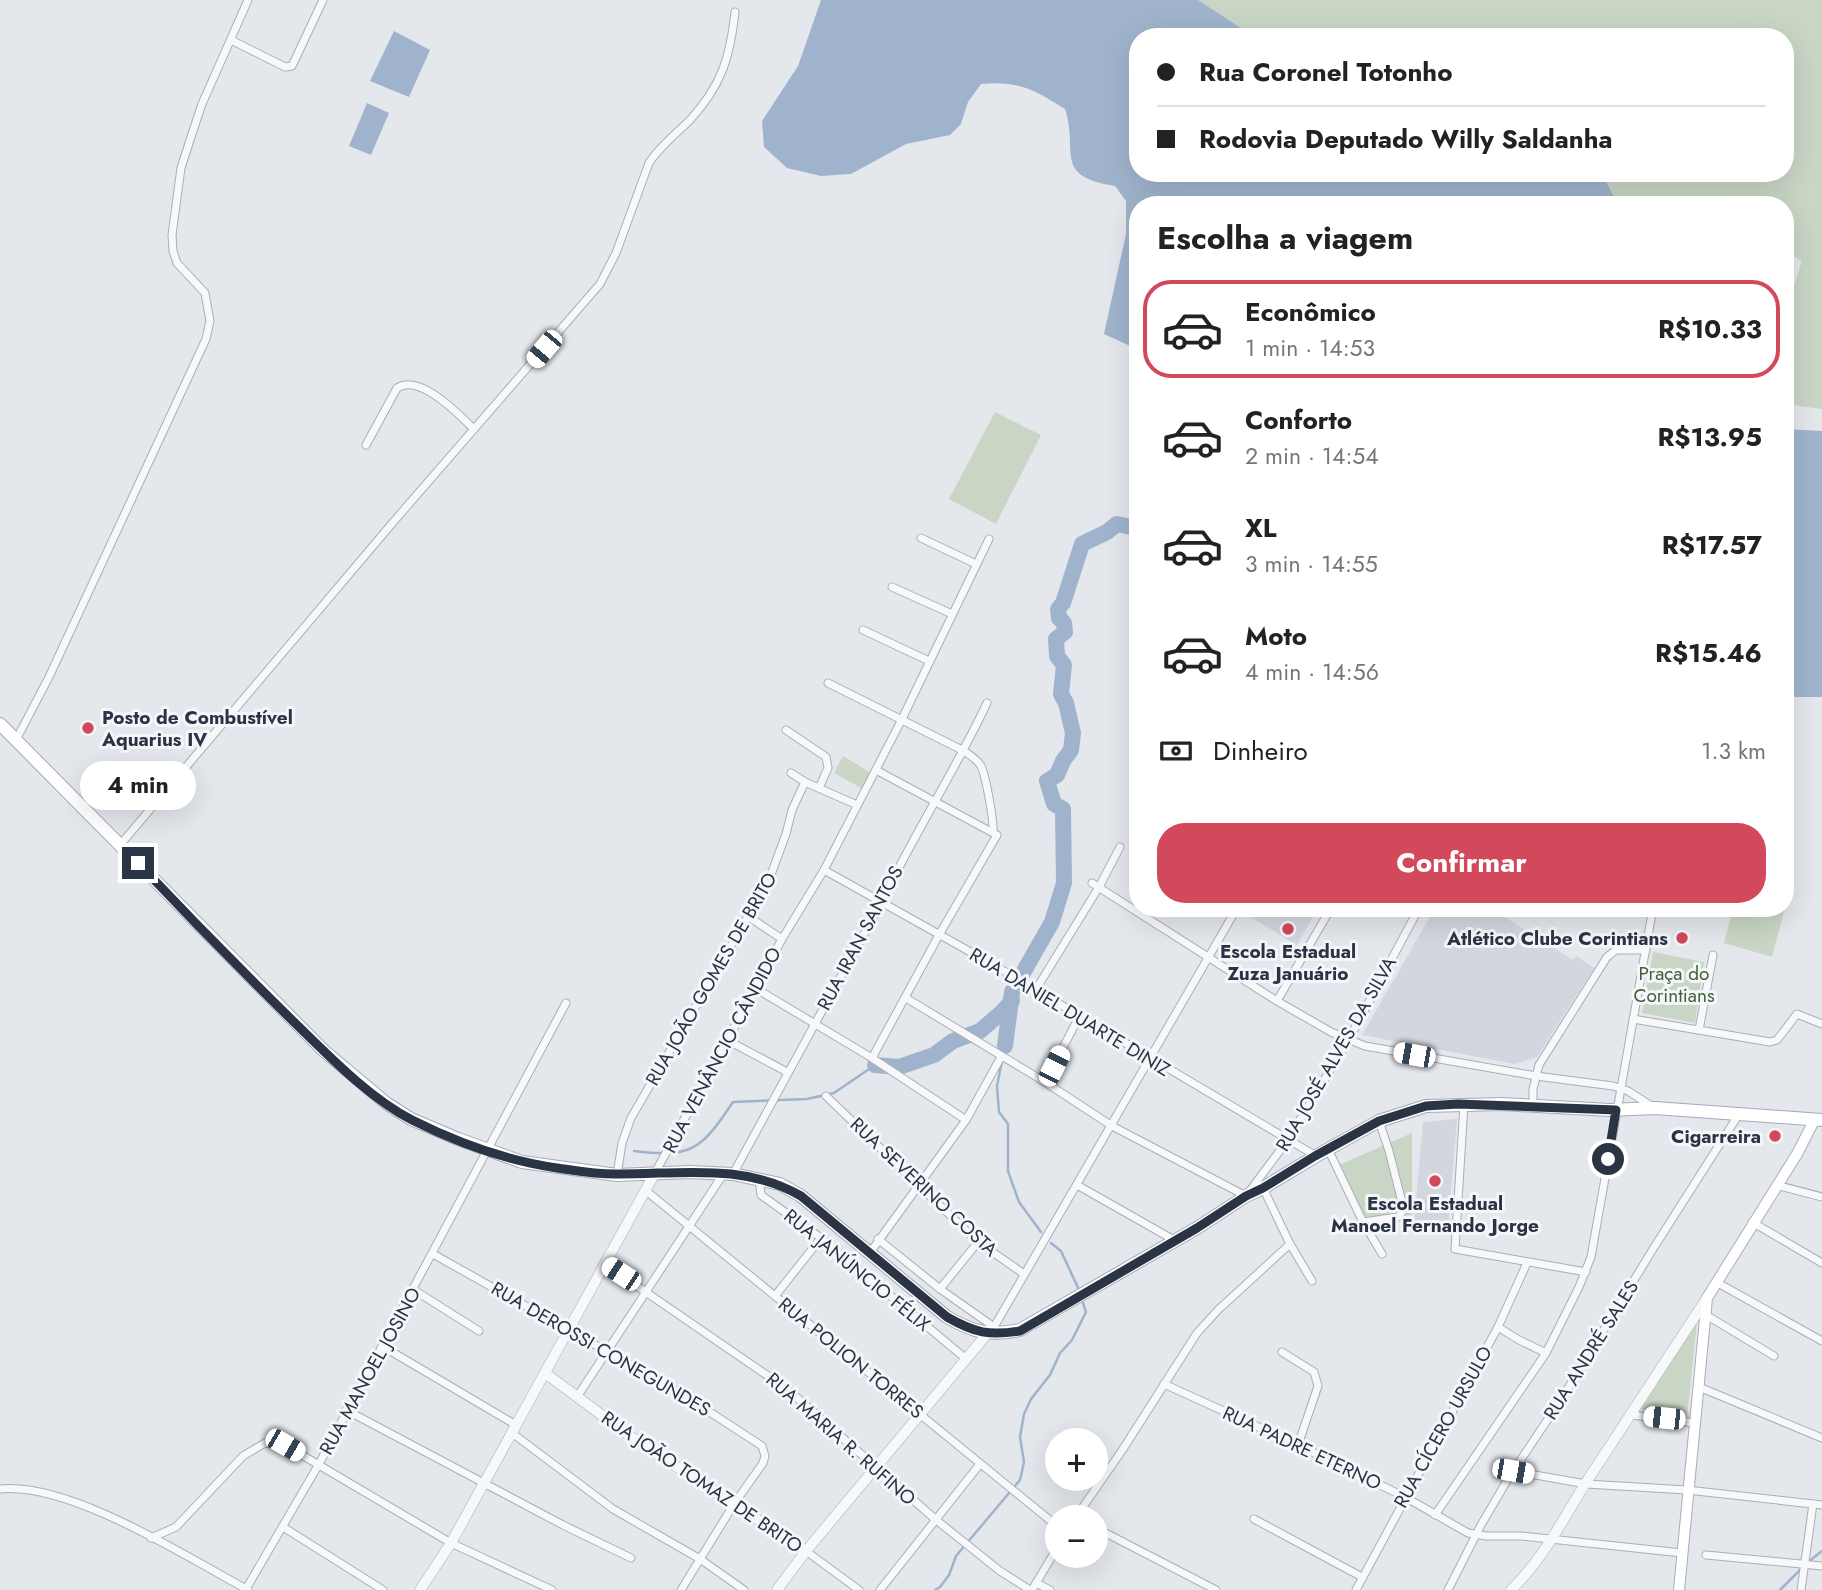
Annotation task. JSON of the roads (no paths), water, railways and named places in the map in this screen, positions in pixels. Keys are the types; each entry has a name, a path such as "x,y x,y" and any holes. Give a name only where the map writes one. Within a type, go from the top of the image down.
{"main road":[{"path":"0,724 313,1041 369,1089 411,1119 522,1162 617,1175 729,1173 780,1184 801,1196 947,1317 969,1329 1020,1331 1315,1156 1379,1121 1426,1106 1465,1104 1616,1110 1655,1108 1818,1120 1707,1298 1679,1590"}],"street":[{"path":"16,740 49,677 206,339 210,321 205,293 177,263 172,235 181,168 202,104 248,0"},
{"path":"232,40 285,67 292,66 323,0"},
{"path":"120,845 600,284 615,253 649,163 657,150 700,108 724,70 735,12"},
{"path":"366,444 397,388 404,384 413,384 424,389 449,406 474,429"},
{"path":"921,538 976,564"},
{"name":"RUA VENÂNCIO CÂNDIDO","path":"422,1589 451,1544 782,939 824,870 901,721 989,539"},
{"path":"892,587 952,614"},
{"path":"863,630 929,661"},
{"path":"828,683 975,759 983,773 995,833 872,1058"},
{"name":"RUA IRAN SANTOS","path":"577,1397 689,1226 729,1173 937,801 987,703"},
{"path":"786,730 821,752 827,759 828,768 819,788"},
{"path":"876,770 995,833"},
{"path":"791,773 857,805"},
{"name":"RUA JOÃO GOMES DE BRITO","path":"617,1175 622,1143 631,1118 749,917 776,864 792,810 805,782"},
{"path":"1035,991 1120,846"},
{"name":"RUA DANIEL DUARTE DINIZ","path":"824,870 1013,976 1315,1156"},
{"path":"1096,885 1129,904"},
{"path":"749,917 782,939"},
{"path":"1151,917 1278,1001 1348,1041 1536,1076 1620,1088 1655,1108"},
{"path":"777,1590 874,1467 990,1331 1232,917"},
{"path":"1278,1001 1326,917"},
{"name":"RUA JOSÉ ALVES DA SILVA","path":"1246,1196 1287,1141 1348,1041 1414,917"},
{"path":"1435,1515 1546,1353 1586,1272 1591,1257 1652,917"},
{"path":"1533,1105 1536,1076 1545,1056 1607,957 1616,950 1646,950"},
{"path":"1699,1030 1713,955"},
{"path":"755,988 872,1058 966,1120"},
{"path":"905,998 1045,1082 1112,1126 1246,1196"},
{"name":"RUA MANOEL JOSINO","path":"247,1590 414,1290 566,1003"},
{"path":"1633,1018 1775,1042 1797,1014 1822,1024"},
{"path":"1045,1082 1079,1017"},
{"path":"727,1040 787,1072"},
{"path":"869,1254 966,1120 986,1089 1001,1057"},
{"name":"RUA SEVERINO COSTA","path":"826,1096 978,1242 1024,1274"},
{"path":"1465,1104 1455,1249 1586,1272"},
{"name":"RUA ANDRÉ SALES","path":"1448,1590 1475,1535 1513,1471 1562,1398 1740,1113"},
{"path":"1363,1222 1398,1217 1404,1210 1379,1121"},
{"path":"1328,1149 1363,1222 1382,1254"},
{"name":"RUA JANÚNCIO FÉLIX","path":"759,1178 761,1195 821,1238 965,1358"},
{"path":"1077,1185 1174,1240"},
{"path":"1776,1185 1822,1197"},
{"path":"1263,1188 1290,1244 1312,1281"},
{"name":"RUA POLION TORRES","path":"645,1190 1045,1517"},
{"path":"1752,1222 1822,1263"},
{"path":"775,1296 821,1238"},
{"path":"878,1239 990,1331"},
{"path":"940,1289 978,1242"},
{"path":"1084,1505 1208,1320 1290,1244"},
{"name":"RUA DEROSSI CONEGUNDES","path":"433,1254 679,1392 758,1441 764,1450 763,1463 734,1504"},
{"name":"RUA CÍCERO URSULO","path":"1356,1590 1498,1326 1527,1262"},
{"name":"RUA MARIA R. RUFINO","path":"605,1264 787,1389 874,1467 1000,1571 1033,1588 1049,1590"},
{"path":"1716,1282 1822,1341"},
{"path":"414,1290 479,1331"},
{"path":"1511,1590 1535,1564 1552,1539 1707,1298"},
{"path":"1706,1315 1774,1356"},
{"path":"1498,1326 1546,1353"},
{"path":"382,1346 514,1429 613,1509 700,1559 744,1590"},
{"path":"1282,1352 1314,1372 1317,1377 1318,1386 1298,1445"},
{"name":"RUA JOÃO TOMAZ DE BRITO","path":"545,1373 634,1439 806,1551 859,1590"},
{"name":"RUA PADRE ETERNO","path":"1164,1384 1298,1445 1405,1497 1475,1535"},
{"path":"1699,1387 1822,1438"},
{"path":"346,1410 483,1484 631,1558"},
{"path":"1632,1415 1695,1423"},
{"path":"151,1538 176,1527 243,1456 265,1443 285,1445 451,1544 552,1590"},
{"path":"880,1590 980,1464"},
{"path":"1513,1471 1586,1483 1687,1490 1822,1505"},
{"path":"0,1489 19,1487 36,1490 108,1516 247,1590"},
{"path":"681,1590 734,1504"},
{"path":"1801,1590 1813,1504"},
{"path":"1254,1520 1362,1577"},
{"path":"283,1527 383,1590"},
{"path":"1108,1534 1216,1590"},
{"path":"1475,1535 1521,1536 1682,1553"},
{"path":"1706,1555 1822,1566"},
{"path":"1033,1588 1045,1568"}],"water":[{"path":"821,0 1198,0 1241,28 1129,28 1129,182 1606,182 1614,196 1129,196 1129,345 1104,334 1126,234 1126,201 1115,186 1095,182 1075,169 1065,109 1016,85 981,84 968,102 961,124 950,135 906,144 851,174 821,176 787,168 764,147 762,121 798,66"},
{"path":"394,31 430,50 409,97 370,81"},
{"path":"367,103 389,113 371,155 349,146"},
{"path":"1794,429 1822,431 1822,697 1794,697"}],"waterway":[{"path":"1005,1046 1012,992 1052,922 1064,883 1063,809 1054,804 1047,781 1057,775 1071,750 1073,733 1066,703 1061,694 1064,665 1057,656 1056,639 1065,632 1058,609 1063,603 1082,544 1117,524 1129,527"},
{"path":"875,1065 899,1067 934,1055 953,1041 980,1031 1012,1001"},
{"path":"1005,1046 997,1086 999,1112 1008,1124 1008,1171 1019,1202 1041,1232"},
{"path":"634,1151 682,1151 703,1140 733,1102 807,1099 834,1093 875,1065"},
{"path":"1051,1243 1061,1251 1079,1290"},
{"path":"935,1590 949,1575 956,1556 1020,1480 1024,1462 1020,1437 1024,1414 1031,1399 1050,1375 1060,1353 1072,1340 1086,1312 1082,1300"},
{"path":"1807,1563 1822,1551"},
{"path":"1780,1590 1802,1568"}],"place":[{"name":"Posto de Combustível Aquarius IV","path":"88,728"},
{"name":"Escola Estadual Zuza Januário","path":"1288,929"},
{"name":"Atlético Clube Corintians","path":"1682,938"},
{"name":"Cigarreira","path":"1775,1136"},
{"name":"Escola Estadual Manoel Fernando Jorge","path":"1435,1181"}],"park label":[{"name":"Praça do Corintians","path":"1674,984"}]}
